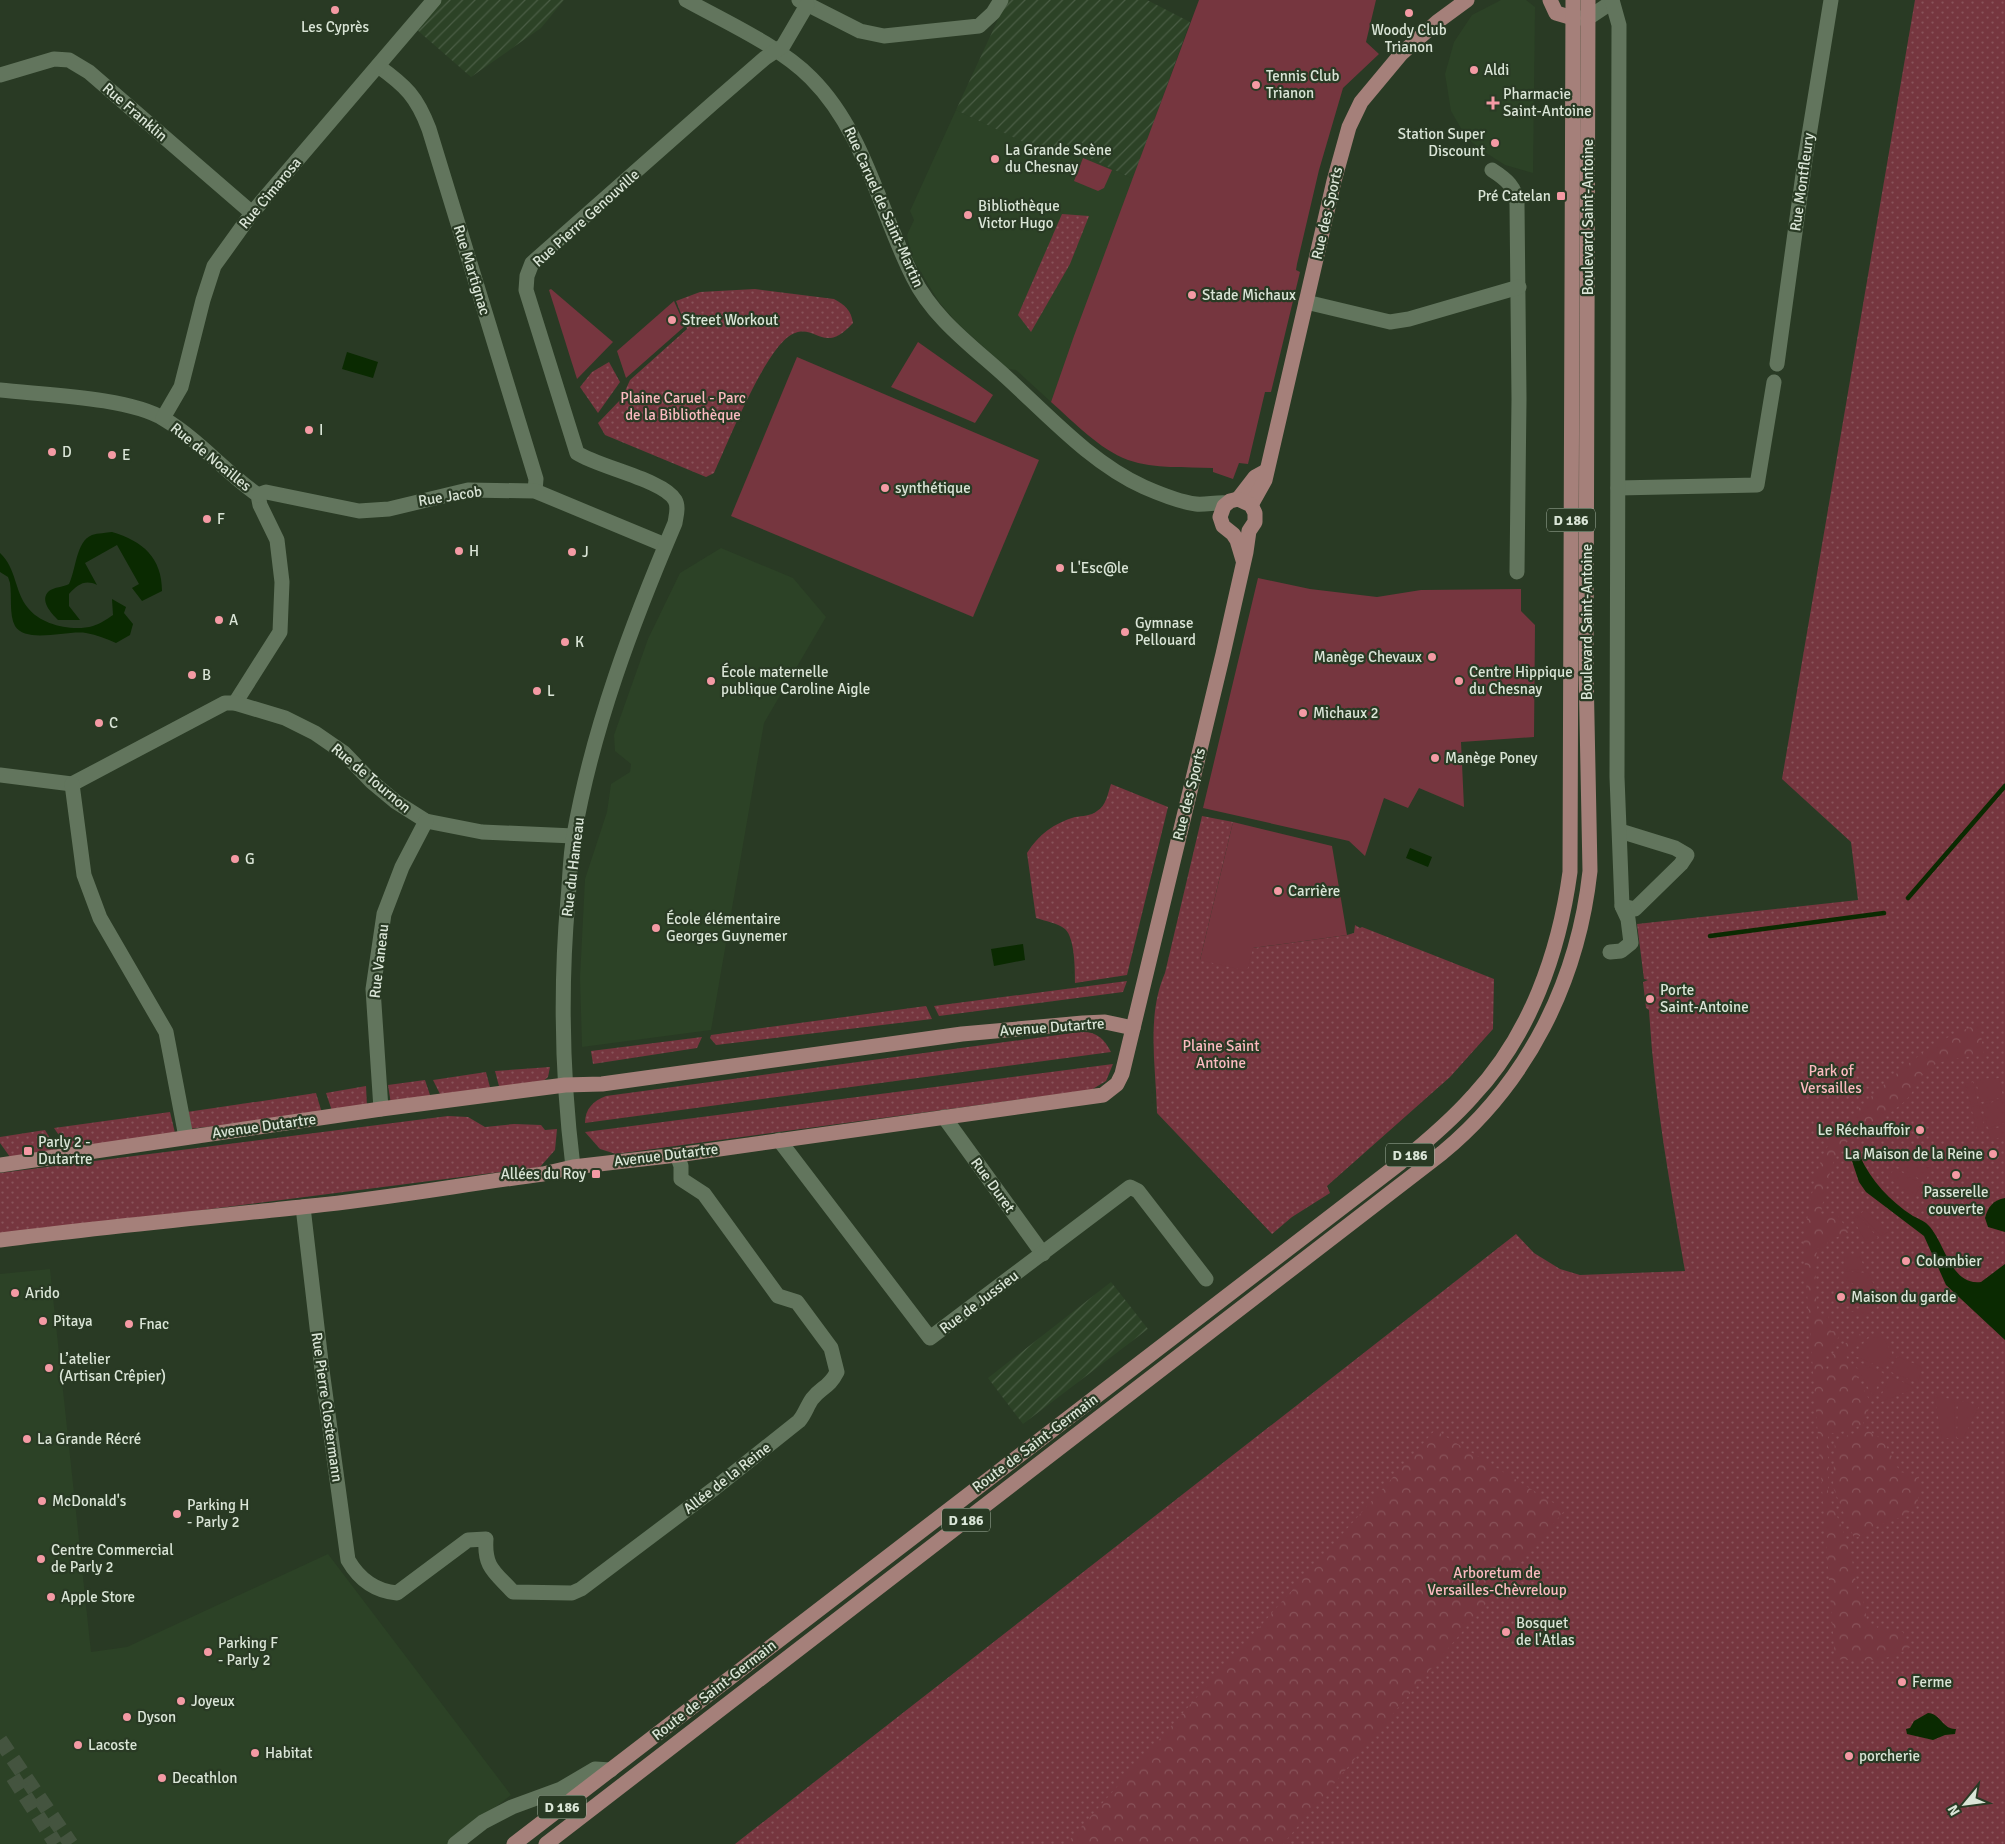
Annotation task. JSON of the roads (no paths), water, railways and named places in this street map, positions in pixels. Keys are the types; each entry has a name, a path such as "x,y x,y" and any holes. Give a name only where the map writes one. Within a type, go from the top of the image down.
{"main road":[{"name":"Rue des Sports","path":"1220,517 1222,509 1239,502 1265,480 1343,145 1362,102 1401,54 1433,25 1467,0"},
{"path":"1550,0 1556,13 1586,13"},
{"name":"Boulevard Saint-Antoine","path":"1529,1053 1549,1016 1572,962 1581,930 1590,871 1586,669 1586,13 1574,0"},
{"name":"Boulevard Saint-Antoine","path":"1528,1015 1549,966 1559,933 1565,907 1572,853 1570,573 1573,332 1586,13"},
{"name":"Rue des Sports","path":"1134,1028 1249,531 1256,518 1239,502"},
{"path":"1220,517 1223,526 1233,534 1243,560"},
{"path":"1233,534 1249,531"},
{"name":"Route de Saint-Germain","path":"514,1844 1407,1157 1452,1119 1475,1095 1510,1046 1528,1015"},
{"name":"Avenue Dutartre","path":"0,1165 381,1109 565,1085 602,1084 962,1034 1105,1022 1134,1028 1122,1074 1111,1090 1103,1095 677,1155 573,1167 543,1174 303,1207 171,1222 89,1228 0,1240"},
{"name":"Route de Saint-Germain","path":"546,1844 1442,1153 1466,1133 1490,1108 1529,1053"}],"street":[{"name":"Rue Cimarosa","path":"163,418 181,387 203,300 214,266 252,213 434,0"},
{"name":"Rue Caruel de Saint-Martin","path":"686,0 775,52 810,77 840,114 862,154 914,279 940,315 1096,457 1145,487 1198,504 1239,502"},
{"path":"803,3 860,31 884,36 979,26 993,13 1002,0"},
{"name":"Rue Montfleury","path":"1777,364 1805,160 1831,0"},
{"path":"1586,13 1612,1"},
{"name":"Boulevard Saint-Antoine","path":"1610,952 1621,950 1630,943 1628,919 1622,906 1617,777 1619,25 1612,1"},
{"name":"Rue Pierre Genouville","path":"675,523 677,505 669,493 576,453 526,290 527,276 532,263 712,104 786,42 803,3"},
{"path":"1586,13 1619,25"},
{"name":"Rue Franklin","path":"0,75 54,59 69,60 89,72 252,213"},
{"name":"Rue Martignac","path":"378,66 412,94 421,108 429,129 536,479 535,491"},
{"path":"1492,170 1512,186 1516,193 1519,287 1517,572"},
{"path":"1306,302 1390,322 1409,319 1519,287"},
{"path":"1618,488 1757,485 1774,382"},
{"name":"Rue de Noailles","path":"0,390 118,403 163,418 204,448 258,495 260,505 277,540 282,582 280,632 235,703"},
{"name":"Rue Jacob","path":"258,495 266,492 359,511 389,509 468,490 535,491 665,545"},
{"name":"Rue Caruel de Saint-Martin","path":"1198,504 1205,511 1220,517"},
{"name":"Rue du Hameau","path":"573,1167 565,1085 562,1000 574,836 604,710 641,602 675,523"},
{"path":"0,774 72,784 225,703 235,703"},
{"name":"Rue de Tournon","path":"235,703 285,718 315,733 344,753 372,782 396,802 426,821 482,832 574,836"},
{"path":"72,784 84,874 100,918 166,1032 186,1137"},
{"name":"Rue Vaneau","path":"381,1109 377,1087 373,989 383,923 388,902 402,867 426,821"},
{"path":"1620,831 1676,848 1687,855 1681,864 1635,909 1622,906"},
{"name":"Rue Duret","path":"944,1117 1042,1254"},
{"name":"Rue de Jussieu","path":"779,1140 930,1338 1130,1187 1138,1191 1206,1279"},
{"name":"Allée de la Reine","path":"381,1591 397,1593 468,1540 486,1539 485,1556 492,1568 513,1592 572,1592 581,1589 715,1488 799,1421 807,1412 812,1400 830,1384 837,1372 831,1348 797,1302 778,1296 704,1194 680,1179 681,1166 677,1155"},
{"name":"Rue Pierre Clostermann","path":"303,1207 322,1370 348,1560 357,1575 381,1591"},
{"path":"455,1844 483,1822 512,1807 561,1789 595,1769 611,1770"}],"waterway":[{"path":"1908,898 2005,786"},
{"path":"1710,936 1884,913"}],"tunnel":[{"path":"0,1740 71,1844"},
{"path":"13,1777 56,1844"}],"place":[{"name":"Les Cyprès","path":"335,10"},
{"name":"Woody Club Trianon","path":"1409,13"},
{"name":"Aldi","path":"1474,70"},
{"name":"Tennis Club Trianon","path":"1256,85"},
{"name":"Pharmacie Saint-Antoine","path":"1493,103"},
{"name":"Station Super Discount","path":"1495,143"},
{"name":"La Grande Scène du Chesnay","path":"995,159"},
{"name":"Pré Catelan","path":"1561,196"},
{"name":"Bibliothèque Victor Hugo","path":"968,215"},
{"name":"Stade Michaux","path":"1192,295"},
{"name":"Street Workout","path":"672,320"},
{"name":"I","path":"309,430"},
{"name":"D","path":"52,452"},
{"name":"E","path":"112,455"},
{"name":"synthétique","path":"885,488"},
{"name":"F","path":"207,519"},
{"name":"H","path":"459,551"},
{"name":"J","path":"572,552"},
{"name":"L'Esc@le","path":"1060,568"},
{"name":"A","path":"219,620"},
{"name":"Gymnase Pellouard","path":"1125,632"},
{"name":"K","path":"565,642"},
{"name":"Manège Chevaux","path":"1432,657"},
{"name":"B","path":"192,675"},
{"name":"École maternelle publique Caroline Aigle","path":"711,681"},
{"name":"Centre Hippique du Chesnay","path":"1459,681"},
{"name":"L","path":"537,691"},
{"name":"Michaux 2","path":"1303,713"},
{"name":"C","path":"99,723"},
{"name":"Manège Poney","path":"1435,758"},
{"name":"G","path":"235,859"},
{"name":"Carrière","path":"1278,891"},
{"name":"École élémentaire Georges Guynemer","path":"656,928"},
{"name":"Porte Saint-Antoine","path":"1650,999"},
{"name":"Le Réchauffoir","path":"1920,1130"},
{"name":"Parly 2 - Dutartre","path":"28,1151"},
{"name":"La Maison de la Reine","path":"1993,1154"},
{"name":"Allées du Roy","path":"596,1174"},
{"name":"Passerelle couverte","path":"1956,1175"},
{"name":"Colombier","path":"1906,1261"},
{"name":"Arido","path":"15,1293"},
{"name":"Maison du garde","path":"1841,1297"},
{"name":"Pitaya","path":"43,1321"},
{"name":"Fnac","path":"129,1324"},
{"name":"L’atelier (Artisan Crêpier)","path":"49,1368"},
{"name":"La Grande Récré","path":"27,1439"},
{"name":"McDonald's","path":"42,1501"},
{"name":"Parking H - Parly 2","path":"177,1514"},
{"name":"Centre Commercial de Parly 2","path":"41,1559"},
{"name":"Apple Store","path":"51,1597"},
{"name":"Bosquet de l'Atlas","path":"1506,1632"},
{"name":"Parking F - Parly 2","path":"208,1652"},
{"name":"Ferme","path":"1902,1682"},
{"name":"Joyeux","path":"181,1701"},
{"name":"Dyson","path":"127,1717"},
{"name":"Lacoste","path":"78,1745"},
{"name":"Habitat","path":"255,1753"},
{"name":"porcherie","path":"1849,1756"},
{"name":"Decathlon","path":"162,1778"}],"park label":[{"name":"Plaine Caruel - Parc de la Bibliothèque","path":"683,406"},
{"name":"Plaine Saint Antoine","path":"1221,1054"},
{"name":"Park of Versailles","path":"1831,1080"},
{"name":"Arboretum de Versailles-Chèvreloup","path":"1497,1582"}]}
